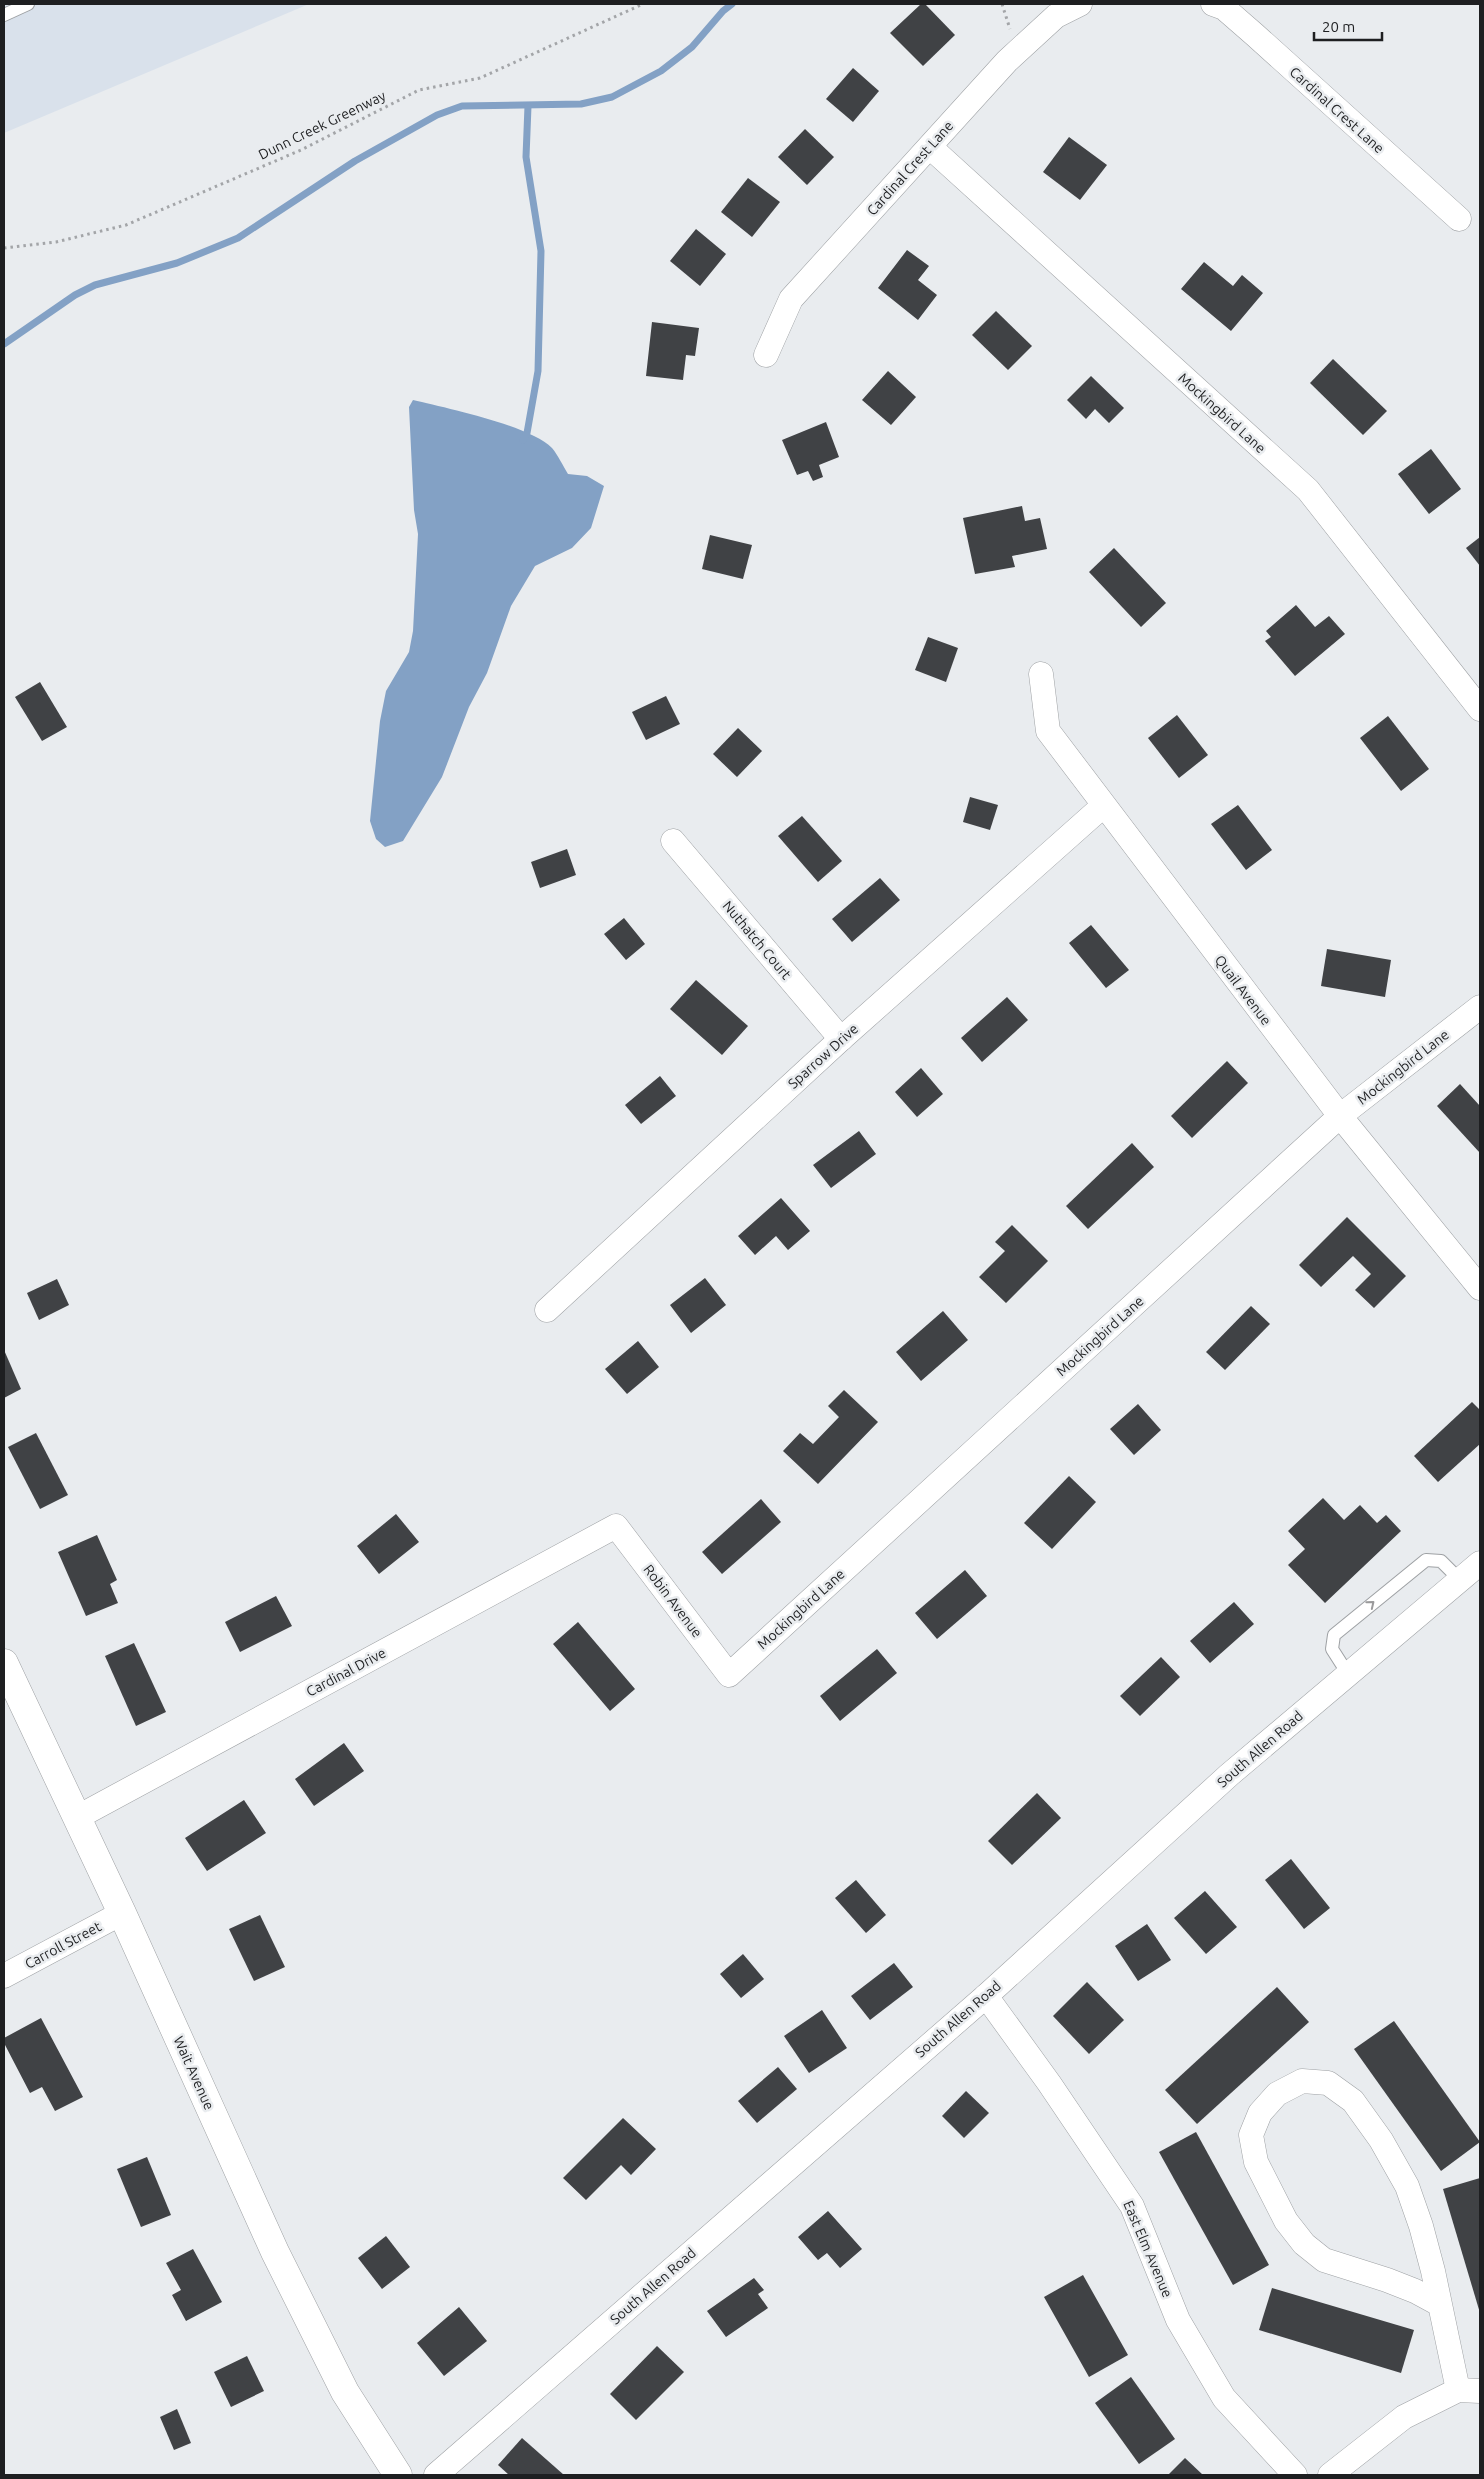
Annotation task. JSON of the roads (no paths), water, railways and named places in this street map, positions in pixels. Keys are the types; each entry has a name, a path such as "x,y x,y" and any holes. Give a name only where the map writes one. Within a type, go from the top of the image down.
{"main road":[{"name":"Wait Avenue","path":"4,1663 122,1914 275,2252 345,2392 398,2475"}],"street":[{"name":"Cardinal Crest Lane","path":"766,355 791,300 1007,61 1056,16 1080,4"},
{"name":"Cardinal Crest Lane","path":"1213,4 1224,8 1256,36 1458,219"},
{"name":"Mockingbird Lane","path":"930,147 1308,490 1480,709"},
{"name":"Quail Avenue","path":"1041,674 1048,731 1103,806 1340,1116 1480,1288"},
{"name":"Sparrow Drive","path":"547,1310 841,1039 1103,806"},
{"name":"Nuthatch Court","path":"673,841 841,1039"},
{"name":"Mockingbird Lane","path":"729,1675 1340,1116 1480,1007"},
{"name":"Robin Avenue","path":"616,1526 729,1675"},
{"name":"Cardinal Drive","path":"76,1818 616,1526"},
{"name":"South Allen Road","path":"436,2475 986,1996 1229,1775 1480,1563"},
{"name":"Carroll Street","path":"4,1976 122,1914"},
{"name":"East Elm Avenue","path":"986,1996 1050,2083 1132,2206 1178,2320 1224,2398 1295,2475"},
{"path":"1330,2475 1404,2417 1469,2390 1439,2304 1424,2235 1407,2186 1381,2140 1354,2101 1328,2082 1302,2081 1277,2094 1260,2114 1251,2135 1256,2162 1286,2220 1304,2244 1324,2260 1408,2288 1439,2304"}],"lane":[{"path":"4,15 28,4"},
{"path":"1348,1674 1332,1649 1334,1635 1426,1560 1441,1561 1460,1580"}],"water":[{"path":"413,400 486,418 525,432 552,448 568,474 587,476 604,486 591,528 572,548 535,566 511,606 487,673 469,707 442,777 403,841 385,847 376,839 370,821 380,721 386,691 409,652 413,631 418,534 414,510 409,407"}],"waterway":[{"path":"4,344 75,295 95,285 177,263 238,238 355,161 437,115 462,106 581,104 612,97 661,71 692,47 723,11 732,4"},
{"path":"523,440 527,433 538,371 541,251 526,157 528,106"}]}
